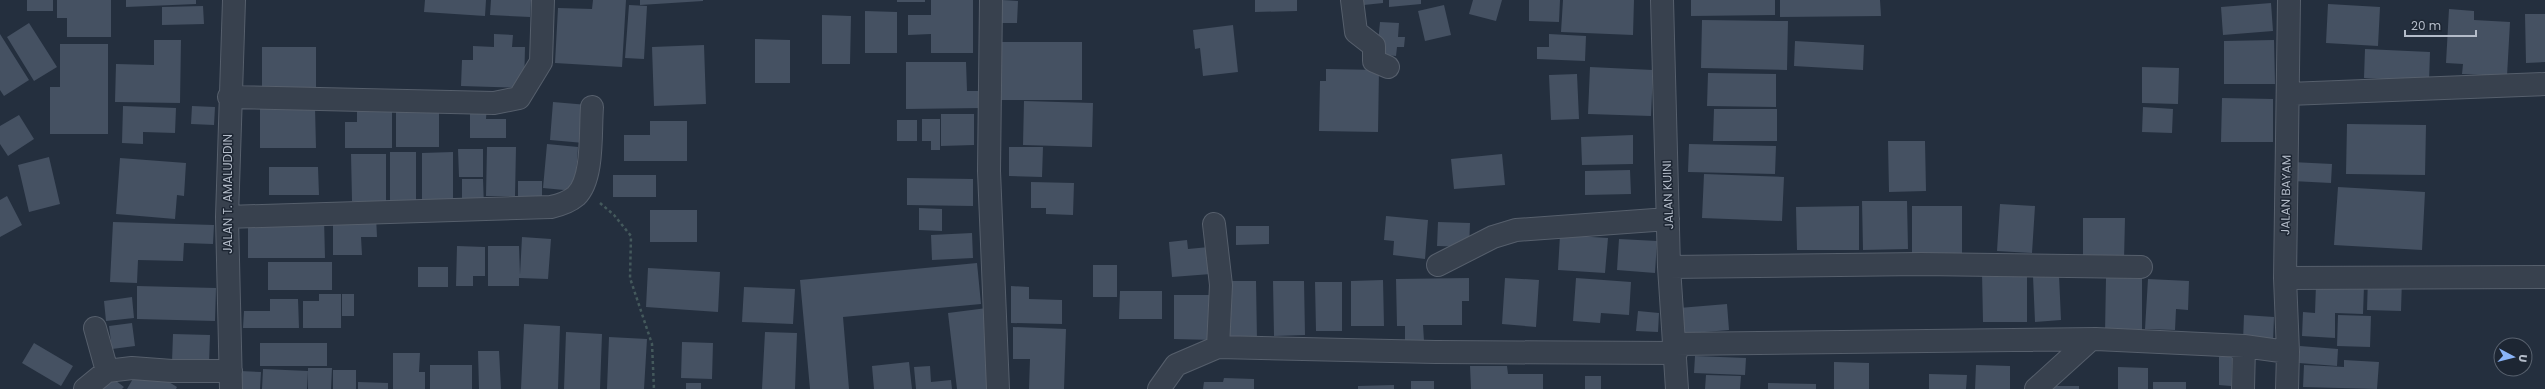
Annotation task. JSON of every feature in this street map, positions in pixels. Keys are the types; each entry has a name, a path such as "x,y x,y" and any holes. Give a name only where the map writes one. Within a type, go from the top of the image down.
{"street":[{"name":"JALAN T. AMALUDDIN","path":"231,380 227,217 229,97 234,0"},
{"path":"229,97 494,103 519,98 541,62 543,0"},
{"path":"991,0 989,171 998,389"},
{"path":"1352,0 1356,32 1374,46 1374,61 1388,67"},
{"name":"JALAN KUINI","path":"1662,0 1669,267 1676,348 1677,389"},
{"name":"JALAN BAYAM","path":"2287,389 2288,352 2285,278 2289,0"},
{"path":"2288,94 2545,84"},
{"path":"227,217 551,207 575,197 583,188 588,175 592,107"},
{"path":"1438,265 1493,237 1516,230 1668,219"},
{"path":"1214,224 1221,285 1218,347"},
{"path":"1669,267 1921,264 2141,267"},
{"path":"2285,278 2545,277"},
{"path":"95,328 107,371"},
{"path":"1159,389 1176,364 1218,347 1443,352 2096,339 2244,346 2288,352"},
{"path":"2036,389 2090,340"},
{"path":"2243,389 2244,346"},
{"path":"85,389 107,371 132,368 172,371 231,380"}],"path":[{"path":"583,188 614,215 631,236 630,278 652,344 654,389"}],"building":[{"path":"27,0 53,0 53,11 27,11"},
{"path":"57,0 111,0 111,37 67,37 67,18 57,18"},
{"path":"126,0 196,0 196,4 126,7"},
{"path":"425,0 486,0 485,16 424,12"},
{"path":"491,0 531,0 530,17 490,15"},
{"path":"593,0 626,0 622,67 555,63 558,8 592,9"},
{"path":"640,0 703,0 703,1 640,5"},
{"path":"897,0 925,0 925,2 897,2"},
{"path":"931,0 973,0 973,53 931,53 931,34 908,35 908,15 931,15"},
{"path":"1002,0 1018,1 1017,23 1001,23"},
{"path":"1255,0 1297,0 1297,11 1255,12"},
{"path":"1354,0 1383,0 1383,3 1354,6"},
{"path":"1389,0 1421,0 1421,4 1389,7"},
{"path":"1473,0 1502,0 1496,21 1469,14"},
{"path":"1529,0 1560,0 1559,22 1529,21"},
{"path":"1563,0 1634,0 1633,35 1561,32"},
{"path":"1691,0 1775,0 1775,15 1691,16"},
{"path":"1780,0 1880,0 1881,16 1780,17"},
{"path":"2271,3 2273,31 2223,35 2221,7"},
{"path":"2328,4 2380,7 2378,46 2326,43"},
{"path":"629,5 647,6 644,59 625,58"},
{"path":"1444,5 1451,35 1425,41 1418,11"},
{"path":"203,6 204,24 162,25 162,7"},
{"path":"2449,9 2474,11 2474,20 2510,22 2507,76 2462,74 2463,64 2446,63"},
{"path":"865,11 897,12 897,53 865,53"},
{"path":"2525,14 2545,14 2545,62 2526,63"},
{"path":"822,15 851,16 850,64 822,64"},
{"path":"1702,20 1788,21 1787,70 1701,68"},
{"path":"1380,22 1399,23 1398,37 1405,37 1404,47 1397,47 1396,56 1377,54"},
{"path":"29,23 57,67 34,81 7,37"},
{"path":"1233,25 1238,72 1203,76 1200,48 1195,49 1193,30"},
{"path":"0,34 29,80 4,96 0,90"},
{"path":"494,34 513,35 512,47 525,47 524,88 461,86 462,60 473,60 473,46 494,47"},
{"path":"1549,34 1586,36 1585,61 1537,59 1537,47 1549,47"},
{"path":"755,39 790,40 790,83 755,83"},
{"path":"154,40 181,40 180,103 115,102 116,64 154,65"},
{"path":"2274,40 2275,84 2224,84 2224,41"},
{"path":"1795,41 1864,45 1863,70 1794,66"},
{"path":"1001,42 1082,42 1082,100 1001,100"},
{"path":"60,44 108,44 108,134 50,134 50,87 60,87"},
{"path":"704,45 706,104 654,106 652,47"},
{"path":"262,47 316,47 316,91 262,91"},
{"path":"2365,49 2430,52 2429,81 2364,78"},
{"path":"906,62 966,62 967,91 981,91 982,108 906,109"},
{"path":"1590,67 1653,70 1651,116 1588,114"},
{"path":"2142,67 2179,68 2178,104 2142,103"},
{"path":"1326,69 1379,70 1378,132 1319,131 1320,81 1326,81"},
{"path":"1708,73 1776,74 1776,107 1707,106"},
{"path":"1577,74 1579,119 1551,120 1549,75"},
{"path":"2222,98 2273,99 2273,142 2221,142"},
{"path":"1024,101 1093,103 1092,147 1023,145"},
{"path":"553,102 588,105 584,143 550,140"},
{"path":"357,105 392,105 392,148 345,148 345,122 357,122"},
{"path":"396,105 439,105 439,147 396,147"},
{"path":"470,105 487,105 486,119 506,119 506,138 470,138"},
{"path":"123,106 176,108 175,133 143,132 143,144 122,143"},
{"path":"192,106 215,107 214,125 191,124"},
{"path":"315,107 316,148 260,148 260,108"},
{"path":"2143,107 2173,109 2172,133 2142,132"},
{"path":"1714,109 1777,109 1777,141 1713,141"},
{"path":"941,114 974,114 974,145 941,146"},
{"path":"19,115 34,139 8,156 0,144 0,126"},
{"path":"922,119 940,119 940,150 931,150 931,141 922,141"},
{"path":"897,120 917,120 917,141 897,141"},
{"path":"650,121 687,121 687,161 624,161 624,135 650,135"},
{"path":"2347,124 2426,125 2425,175 2346,174"},
{"path":"1633,135 1633,164 1582,165 1581,137"},
{"path":"1888,141 1925,141 1926,191 1889,192"},
{"path":"547,144 578,147 575,191 543,188"},
{"path":"1689,144 1776,146 1775,174 1688,172"},
{"path":"487,147 516,147 515,196 486,196"},
{"path":"1009,147 1043,147 1042,177 1009,176"},
{"path":"458,149 483,149 483,177 459,177"},
{"path":"390,152 416,152 416,200 390,200"},
{"path":"453,152 453,201 422,201 422,153"},
{"path":"351,154 386,154 386,201 352,201"},
{"path":"1502,154 1505,185 1454,189 1451,159"},
{"path":"49,157 60,204 29,212 18,165"},
{"path":"120,158 186,163 184,196 177,195 175,219 116,214"},
{"path":"2292,162 2332,164 2331,183 2292,181"},
{"path":"269,167 318,167 319,195 269,195"},
{"path":"1630,170 1631,194 1585,195 1585,171"},
{"path":"1704,174 1784,177 1782,221 1702,218"},
{"path":"613,175 656,175 656,197 613,197"},
{"path":"907,178 973,179 973,206 907,205"},
{"path":"462,179 483,179 484,207 462,207"},
{"path":"518,181 542,181 542,207 518,207"},
{"path":"1031,182 1074,183 1073,215 1046,214 1046,208 1031,208"},
{"path":"2338,187 2425,192 2422,250 2334,245"},
{"path":"7,196 22,225 0,237 0,200"},
{"path":"1862,201 1907,201 1908,249 1863,250"},
{"path":"2000,204 2035,206 2032,253 1997,251"},
{"path":"1859,206 1859,250 1797,250 1796,207"},
{"path":"1912,206 1962,206 1962,256 1912,256"},
{"path":"919,208 942,209 942,231 919,230"},
{"path":"650,210 697,210 697,242 650,242"},
{"path":"333,216 376,216 377,237 361,237 362,255 333,255"},
{"path":"1386,216 1428,220 1425,259 1393,255 1394,241 1384,240"},
{"path":"324,218 325,258 248,258 248,219"},
{"path":"2083,218 2125,218 2124,260 2083,260"},
{"path":"113,222 214,225 213,244 184,243 183,261 138,260 137,283 110,282"},
{"path":"1438,222 1470,223 1469,247 1437,246"},
{"path":"1236,226 1269,226 1269,244 1236,245"},
{"path":"972,233 973,258 932,260 931,235"},
{"path":"1560,235 1608,238 1605,273 1558,270"},
{"path":"522,237 551,239 548,279 519,278 519,286 488,286 488,246 519,246 520,275"},
{"path":"1619,239 1657,241 1655,273 1617,270"},
{"path":"1187,240 1188,249 1209,247 1211,274 1172,277 1169,242"},
{"path":"457,246 485,247 485,276 473,276 473,286 456,286"},
{"path":"268,262 332,262 332,290 268,290"},
{"path":"977,263 981,304 843,317 849,389 810,389 800,280"},
{"path":"1093,265 1117,265 1117,297 1093,297"},
{"path":"418,267 448,267 448,287 418,287"},
{"path":"648,268 720,272 718,312 646,307"},
{"path":"2027,271 2027,322 1983,322 1982,272"},
{"path":"2059,275 2061,320 2035,322 2033,276"},
{"path":"1469,278 1469,301 1462,301 1462,325 1423,325 1424,341 1405,341 1405,326 1397,326 1396,279"},
{"path":"1505,278 1539,280 1536,327 1502,324"},
{"path":"1576,278 1631,282 1629,315 1601,313 1600,323 1573,321"},
{"path":"2106,278 2142,278 2142,333 2105,333"},
{"path":"2368,278 2402,279 2401,311 2367,310"},
{"path":"2148,279 2189,281 2188,310 2176,309 2175,330 2145,329"},
{"path":"1383,280 1384,326 1351,326 1351,281"},
{"path":"1222,281 1256,281 1257,341 1223,342"},
{"path":"1273,281 1304,281 1305,335 1274,336"},
{"path":"1315,282 1342,282 1342,331 1316,331"},
{"path":"2316,284 2364,286 2363,314 2335,313 2335,338 2302,336 2303,312 2315,313"},
{"path":"137,286 216,288 215,321 137,319"},
{"path":"1011,286 1029,287 1029,299 1062,300 1062,324 1011,323"},
{"path":"744,287 795,289 793,324 742,322"},
{"path":"1120,291 1162,291 1162,319 1119,319"},
{"path":"319,294 341,294 341,328 303,328 303,301 319,301"},
{"path":"342,294 354,294 354,316 342,316"},
{"path":"1174,295 1214,295 1214,340 1174,339"},
{"path":"132,297 134,318 106,321 104,301"},
{"path":"270,299 298,299 299,328 243,328 244,311 270,311"},
{"path":"1727,304 1729,330 1681,334 1679,308"},
{"path":"987,308 997,389 957,389 948,313"},
{"path":"1638,311 1659,313 1658,332 1636,331"},
{"path":"2244,315 2274,317 2273,342 2243,341"},
{"path":"2338,315 2371,316 2370,347 2337,346"},
{"path":"132,323 135,346 112,349 109,326"},
{"path":"524,324 560,326 558,389 521,389"},
{"path":"1013,327 1066,329 1064,389 1029,389 1030,359 1013,359"},
{"path":"566,332 602,334 600,389 564,389"},
{"path":"765,332 797,333 795,389 762,389"},
{"path":"173,334 210,335 209,363 172,362"},
{"path":"609,337 647,339 644,389 607,389"},
{"path":"682,342 713,343 712,379 681,378"},
{"path":"34,343 73,366 61,386 22,363"},
{"path":"260,343 327,343 327,366 260,366"},
{"path":"2300,346 2338,349 2337,366 2299,363"},
{"path":"478,351 499,351 501,389 479,389"},
{"path":"393,353 420,353 419,372 425,372 425,389 393,389"},
{"path":"1695,356 1746,358 1745,375 1694,373"},
{"path":"2219,357 2232,357 2231,386 2219,385"},
{"path":"2344,360 2379,362 2377,389 2303,387 2304,365 2344,367"},
{"path":"909,362 912,389 874,389 872,366"},
{"path":"1834,362 1869,363 1869,389 1834,389"},
{"path":"430,365 472,365 472,389 430,389"},
{"path":"1976,365 2010,366 2010,389 1975,389"},
{"path":"930,366 931,382 951,380 952,389 916,389 914,367"},
{"path":"1470,366 1507,366 1508,374 1543,374 1543,389 1471,389"},
{"path":"2118,367 2148,368 2148,389 2118,389"},
{"path":"308,368 332,368 331,389 308,389"},
{"path":"263,369 308,371 307,389 262,389"},
{"path":"138,370 154,373 177,387 176,389 127,389"},
{"path":"333,370 356,370 356,389 333,389"},
{"path":"240,371 261,372 260,389 240,389"},
{"path":"107,374 124,387 122,389 96,389"},
{"path":"1929,374 1967,375 1966,389 1929,389"},
{"path":"1706,375 1741,376 1740,389 1705,389"},
{"path":"1585,376 1601,376 1601,389 1585,389"},
{"path":"1224,378 1254,379 1254,389 1203,389 1204,382 1223,382"},
{"path":"1411,381 1434,381 1434,389 1411,389"},
{"path":"358,382 388,383 388,389 358,389"},
{"path":"2153,382 2186,382 2186,389 2153,389"},
{"path":"686,383 701,383 701,389 686,389"},
{"path":"1768,383 1816,384 1816,389 1768,389"},
{"path":"1394,385 1394,389 1358,389 1358,386"},
{"path":"2048,386 2079,386 2079,389 2048,389"}]}
